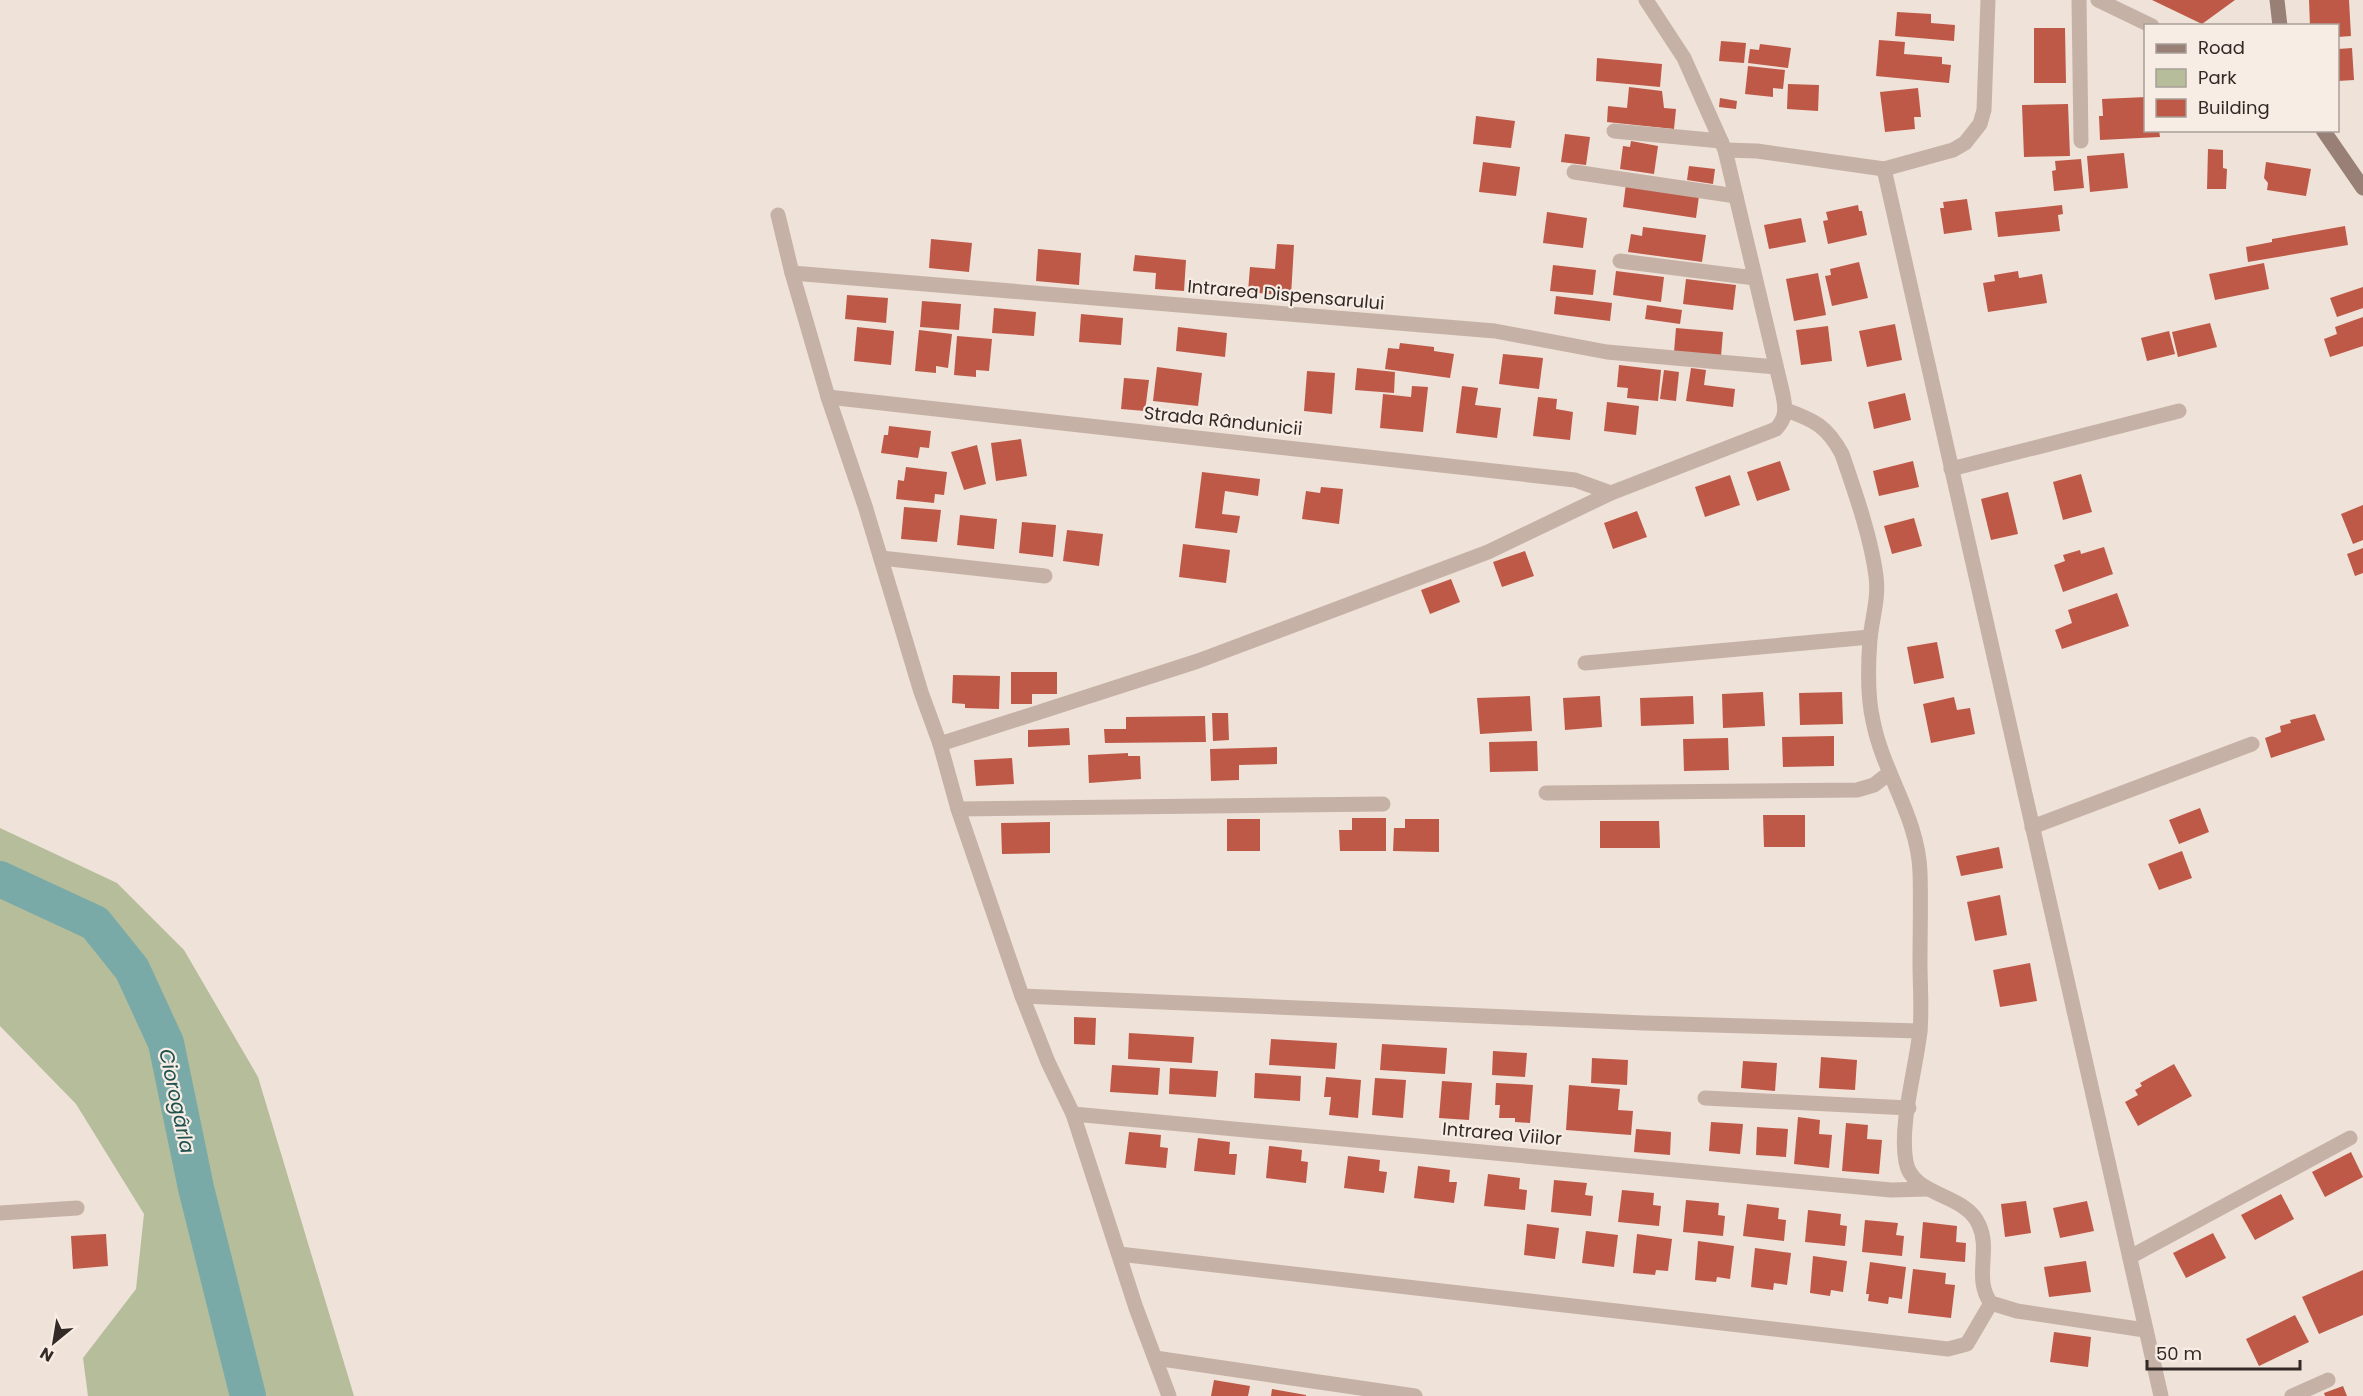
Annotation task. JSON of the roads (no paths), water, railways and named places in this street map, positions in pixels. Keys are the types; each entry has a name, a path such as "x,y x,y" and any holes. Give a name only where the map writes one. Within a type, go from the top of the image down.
{"main road":[{"path":"2277,0 2280,24"},
{"path":"2325,132 2363,188"},
{"path":"2345,159 2363,160"}],"street":[{"path":"940,744 1198,661 1488,552 1611,493 1776,429 1783,421 1786,410 1723,145 1689,68 1646,0"},
{"path":"1614,131 1884,169 1953,150 1965,143 1980,124 1984,110 1988,0"},
{"path":"2079,0 2081,141"},
{"path":"2098,0 2148,24"},
{"path":"1884,169 2161,1396"},
{"path":"1574,172 1736,196"},
{"path":"778,215 792,273 828,397 881,558 921,692 940,744 958,810 1022,996 1047,1062 1073,1114 1169,1396"},
{"path":"1620,261 1755,278"},
{"name":"Intrarea Dispensarului","path":"792,273 1495,331 1607,352 1776,367"},
{"name":"Strada Rândunicii","path":"828,397 1575,480 1611,493"},
{"path":"1786,410 1814,420 1832,436 1842,454 1876,576 1876,612 1870,637 1869,678 1872,719 1888,774 1903,800 1914,836 1920,869 1920,1031 1909,1108 1906,1162 1917,1181 1928,1189 1967,1208 1979,1223 1983,1244 1982,1288 1991,1303 2017,1311 2145,1329"},
{"path":"1951,469 2180,411"},
{"path":"881,558 1045,576"},
{"path":"1585,663 1870,637"},
{"path":"2032,827 2252,744"},
{"path":"1546,793 1857,790 1874,785 1888,774"},
{"path":"958,810 1383,804"},
{"path":"1022,996 1644,1023 1920,1031"},
{"path":"1705,1098 1909,1108"},
{"name":"Intrarea Viilor","path":"1073,1114 1891,1190 1928,1189"},
{"path":"2130,1257 2350,1138"},
{"path":"0,1212 77,1208"},
{"path":"1119,1254 1948,1349 1967,1344 1991,1303"},
{"path":"1155,1358 1415,1396"},
{"path":"2292,1396 2328,1380"}],"waterway":[{"name":"Ciorogârla","path":"0,879 95,923 132,969 166,1043 196,1188 248,1396"}]}
